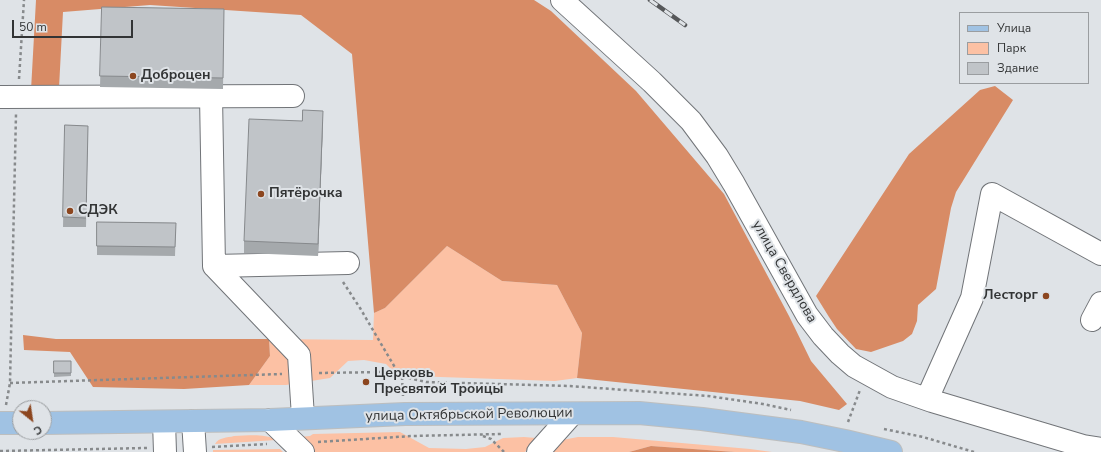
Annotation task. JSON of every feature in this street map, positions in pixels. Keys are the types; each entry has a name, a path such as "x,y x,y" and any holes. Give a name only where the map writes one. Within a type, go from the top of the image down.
{"main road":[{"name":"улица Октябрьской Революции","path":"52,423 270,420 303,417 405,414 638,413 702,419 801,432 891,452"}],"street":[{"name":"улица Свердлова","path":"562,0 652,82 691,121 717,156 734,184 807,315 823,336 854,366 892,387 928,400 1083,446 1101,449"},
{"path":"211,96 214,266 299,355 303,417"},
{"path":"9,97 293,96"},
{"path":"928,400 972,298 992,194 1101,254"},
{"path":"214,266 339,263"},
{"path":"538,452 572,414"},
{"path":"270,420 303,452"},
{"path":"192,421 195,450"},
{"path":"164,422 165,450"}],"path":[{"path":"8,423 15,137 9,97 24,0"},
{"path":"10,383 383,372 401,376 360,308 339,263"},
{"path":"848,422 867,373"},
{"path":"482,435 492,439 504,452"},
{"path":"195,450 268,444"},
{"path":"0,451 165,450"}],"green space":[{"path":"447,246 502,281 557,285 582,333 577,378 555,381 412,376 393,371 386,364 364,360 348,361 330,378 286,385 249,385 270,356 269,339 373,340 374,313 385,308"},
{"path":"400,432 429,448 466,449 485,447 503,438 536,438 525,452 312,452 299,437 310,436 313,434"},
{"path":"234,436 266,436 276,440 215,444 221,439"},
{"path":"578,437 613,437 772,452 735,452 651,446 629,452 548,452 557,441"},
{"path":"280,449 283,452 213,452 213,450"}],"shaded area":[{"path":"36,0 534,0 551,11 636,91 724,194 789,316 811,361 847,404 839,410 800,401 577,378 582,333 557,285 502,281 447,246 385,308 374,313 352,54 301,15 150,5 63,12 59,88 31,90"},
{"path":"995,86 1013,100 956,192 951,208 936,289 918,305 917,321 912,334 903,341 871,352 856,349 837,329 816,296 909,154 980,90"},
{"path":"23,335 56,339 269,339 270,356 249,385 184,389 93,387 70,352 24,350"},
{"path":"651,446 735,452 629,452"}],"building":[{"path":"102,7 224,9 223,78 100,76"},
{"path":"303,110 323,111 318,244 244,241 249,119 302,121"},
{"path":"65,125 88,126 86,218 63,217"},
{"path":"97,222 176,223 175,247 97,246"},
{"path":"54,361 71,361 71,373 54,373"}],"railway":[{"path":"650,0 685,25"}],"place":[{"name":"Доброцен","path":"133,76"},
{"name":"Пятёрочка","path":"261,194"},
{"name":"СДЭК","path":"70,211"},
{"name":"Лесторг","path":"1046,296"},
{"name":"Церковь Пресвятой Троицы","path":"366,382"}]}
